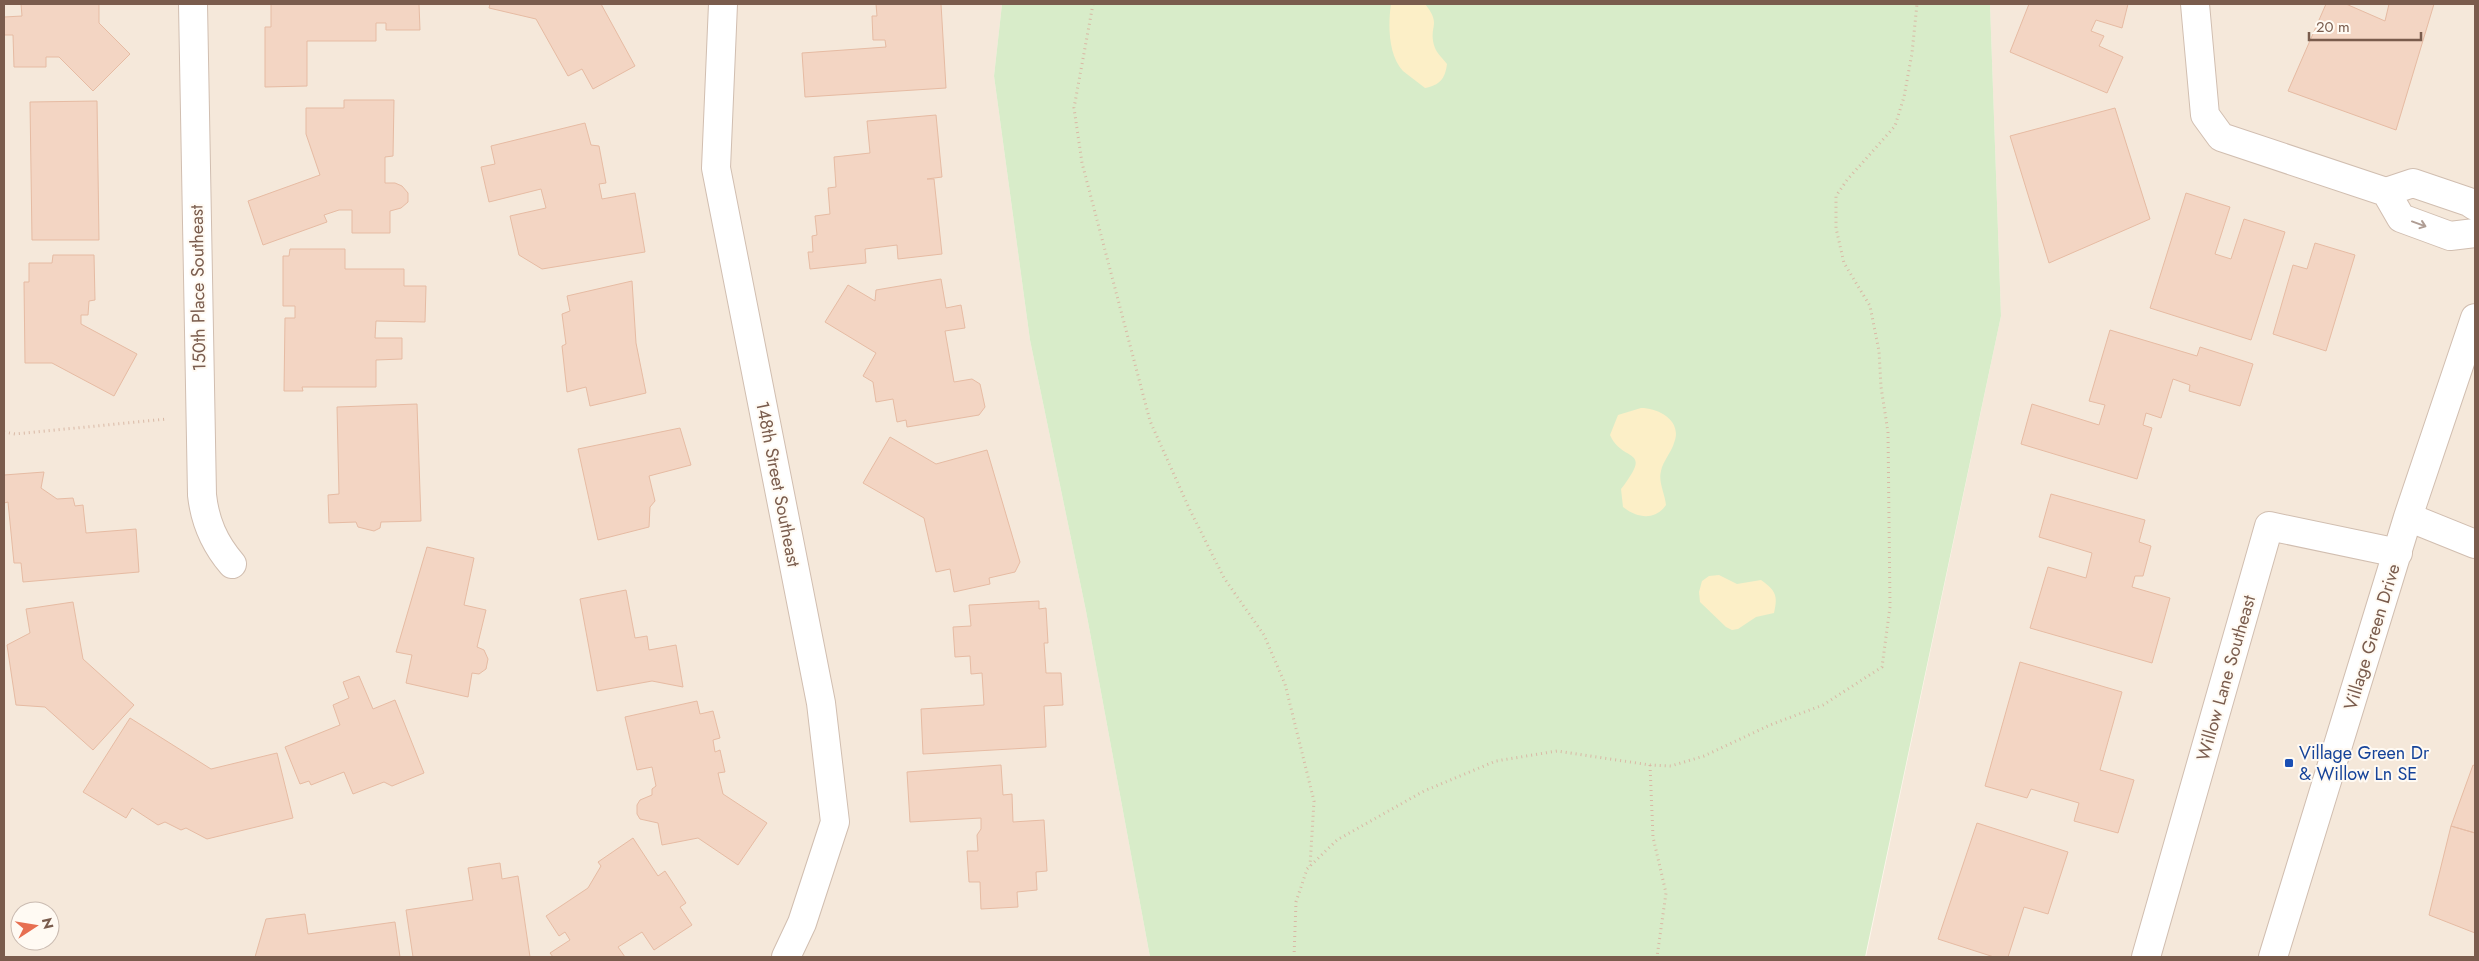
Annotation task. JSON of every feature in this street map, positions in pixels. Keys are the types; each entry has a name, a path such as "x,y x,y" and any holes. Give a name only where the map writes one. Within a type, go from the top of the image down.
{"street":[{"name":"150th Place Southeast","path":"193,4 200,416 204,513 219,548 232,564"},
{"name":"148th Street Southeast","path":"723,4 716,168 821,703 835,822 802,923 786,957"},
{"path":"2195,4 2204,115 2221,137 2386,192 2413,183 2469,202 2475,206"},
{"path":"2386,192 2401,218 2450,236 2475,232"},
{"name":"Village Green Drive","path":"2272,957 2408,517 2475,318"},
{"path":"2408,517 2475,544"},
{"name":"Willow Lane Southeast","path":"2146,957 2269,526 2398,553"}],"path":[{"path":"1093,4 1074,108 1086,181 1150,420 1189,508 1224,578 1264,636 1285,684 1314,801 1310,866"},
{"path":"1294,957 1296,902 1307,869 1337,840 1424,791 1496,761 1557,751 1650,765 1671,766 1704,756 1770,725 1823,705 1882,668 1890,607 1888,432 1881,387 1879,350 1870,306 1844,263 1836,228 1836,196 1847,180 1895,126 1904,96 1912,54 1917,4"},
{"path":"4,432 16,434 200,416"},
{"path":"1650,765 1653,837 1666,893 1657,957"}],"shaded area":[{"path":"4,4 1002,4 994,76 1030,340 1086,611 1150,957 4,957"},
{"path":"1990,4 2475,4 2475,957 1866,957 2001,316"}],"green space":[{"path":"1002,4 1990,4 2001,316 1865,957 1150,957 1086,611 1030,340 994,76"}],"sand":[{"path":"1391,4 1425,4 1430,11 1434,22 1433,41 1435,48 1447,64 1445,74 1438,83 1425,88 1403,71 1398,64 1394,57 1390,39"},
{"path":"1641,408 1655,410 1668,417 1675,428 1676,435 1673,447 1662,467 1660,475 1666,505 1657,514 1651,516 1634,514 1623,507 1621,489 1631,476 1635,461 1633,457 1616,444 1610,435 1618,415"},
{"path":"1719,575 1737,584 1761,580 1775,594 1774,613 1756,617 1738,629 1732,630 1726,627 1700,602 1699,592 1702,581 1709,576"}],"building":[{"path":"21,4 99,4 99,23 130,54 93,91 59,57 46,57 46,67 14,67 13,35 4,35 4,17 22,16"},
{"path":"271,4 419,4 420,30 386,30 386,23 376,23 376,41 307,41 307,86 265,87 265,27 271,27"},
{"path":"490,4 601,4 635,66 593,89 582,69 568,76 536,19 489,8"},
{"path":"876,4 941,4 946,88 805,97 802,53 886,47 885,40 873,40 872,16 877,16"},
{"path":"2029,4 2128,4 2122,28 2096,20 2091,31 2104,36 2099,46 2123,57 2107,93 2010,52"},
{"path":"2326,4 2346,4 2385,21 2389,4 2434,4 2396,130 2288,91"},
{"path":"344,100 394,100 393,156 385,157 385,183 395,183 402,186 408,193 408,202 401,208 390,211 390,233 352,233 352,210 339,210 324,215 327,222 263,245 248,201 320,175 306,134 306,108 344,108"},
{"path":"97,101 99,240 32,240 30,102"},
{"path":"2115,108 2150,219 2049,263 2010,136"},
{"path":"936,115 942,177 927,179 934,179 942,254 898,259 897,245 865,249 866,263 810,269 808,252 813,252 812,236 817,235 815,216 830,214 828,188 836,187 834,157 870,153 867,121"},
{"path":"585,123 591,145 599,146 606,183 599,184 602,199 635,193 645,252 542,269 519,255 510,216 546,208 541,189 489,202 481,167 495,164 491,146"},
{"path":"2186,193 2230,207 2215,254 2231,259 2244,219 2285,232 2251,340 2150,308"},
{"path":"2315,243 2355,255 2326,351 2273,334 2293,265 2307,269"},
{"path":"290,249 345,249 345,269 404,269 404,286 426,286 425,322 376,321 375,338 402,338 402,359 376,360 376,387 302,387 303,391 284,391 285,318 295,318 295,306 283,306 283,256 289,256"},
{"path":"53,255 94,255 95,300 89,301 88,315 81,315 81,324 137,354 114,396 52,363 25,363 24,282 29,282 29,263 52,263"},
{"path":"941,279 946,308 961,305 965,328 945,331 954,382 972,379 980,384 985,407 979,415 907,427 906,420 897,422 893,399 876,402 873,382 863,376 876,353 825,322 848,285 875,301 876,290"},
{"path":"632,281 636,343 646,393 590,406 586,387 567,392 562,346 566,344 562,314 570,311 567,296"},
{"path":"2110,330 2197,356 2200,347 2253,364 2240,406 2189,391 2190,385 2173,379 2161,418 2146,413 2143,425 2152,428 2137,479 2021,444 2032,404 2099,425 2105,405 2089,401"},
{"path":"417,404 421,521 381,522 380,528 374,531 358,527 356,522 329,523 328,495 339,494 337,407"},
{"path":"680,428 691,465 649,476 655,501 650,507 649,527 598,540 578,449"},
{"path":"890,437 936,464 987,450 1020,562 1015,572 989,578 990,584 954,592 950,569 936,572 924,518 863,483"},
{"path":"44,472 41,488 57,499 73,498 75,506 83,505 86,533 136,529 139,572 23,582 21,563 14,563 8,502 4,503 4,475"},
{"path":"2051,494 2145,520 2139,542 2151,546 2143,576 2135,576 2132,587 2170,598 2152,663 2030,628 2048,567 2086,578 2092,553 2039,537"},
{"path":"427,547 474,558 464,605 486,610 477,647 484,650 488,659 486,669 479,674 472,673 468,697 406,683 412,655 396,652"},
{"path":"626,590 635,638 647,636 649,650 676,645 683,687 652,681 597,691 580,599"},
{"path":"1039,601 1039,609 1046,608 1048,643 1044,643 1046,673 1061,673 1063,705 1044,706 1046,747 923,754 921,709 984,705 982,673 971,674 970,656 955,657 953,627 971,626 969,605"},
{"path":"73,602 83,659 134,705 93,750 45,707 16,705 7,645 30,633 26,609"},
{"path":"2020,662 2122,692 2100,770 2134,780 2118,833 2074,821 2079,803 2031,789 2027,798 1985,786"},
{"path":"359,676 373,709 395,700 424,773 392,786 384,782 353,794 344,772 311,785 309,781 300,784 285,747 340,725 333,705 349,698 343,682"},
{"path":"697,701 700,714 713,711 720,738 713,740 715,752 720,750 725,772 718,773 723,794 767,823 738,865 698,838 662,845 658,823 640,819 637,814 637,805 640,800 652,795 652,789 656,786 652,767 637,770 625,717"},
{"path":"130,718 211,769 277,753 293,818 207,839 186,828 181,830 165,822 158,825 132,808 126,818 83,792"},
{"path":"1001,765 1003,795 1012,794 1013,822 1044,820 1047,871 1036,872 1037,890 1017,892 1018,907 981,909 980,882 969,882 967,851 978,851 977,835 981,829 981,818 910,822 907,772"},
{"path":"2473,765 2475,766 2475,833 2451,826"},
{"path":"1977,823 2068,852 2048,914 2024,907 2008,957 1994,957 1938,939"},
{"path":"2451,826 2475,833 2475,933 2429,915"},
{"path":"633,838 658,876 665,871 686,903 680,907 692,925 654,950 642,932 618,947 625,957 553,957 550,953 570,940 565,932 559,936 546,916 588,888 601,866 598,862"},
{"path":"500,863 502,879 518,876 530,957 413,957 406,910 473,900 468,868"},
{"path":"305,914 308,934 395,922 400,957 255,957 266,919"}],"place":[{"name":"Village Green Dr & Willow Ln SE","path":"2289,763"}]}
